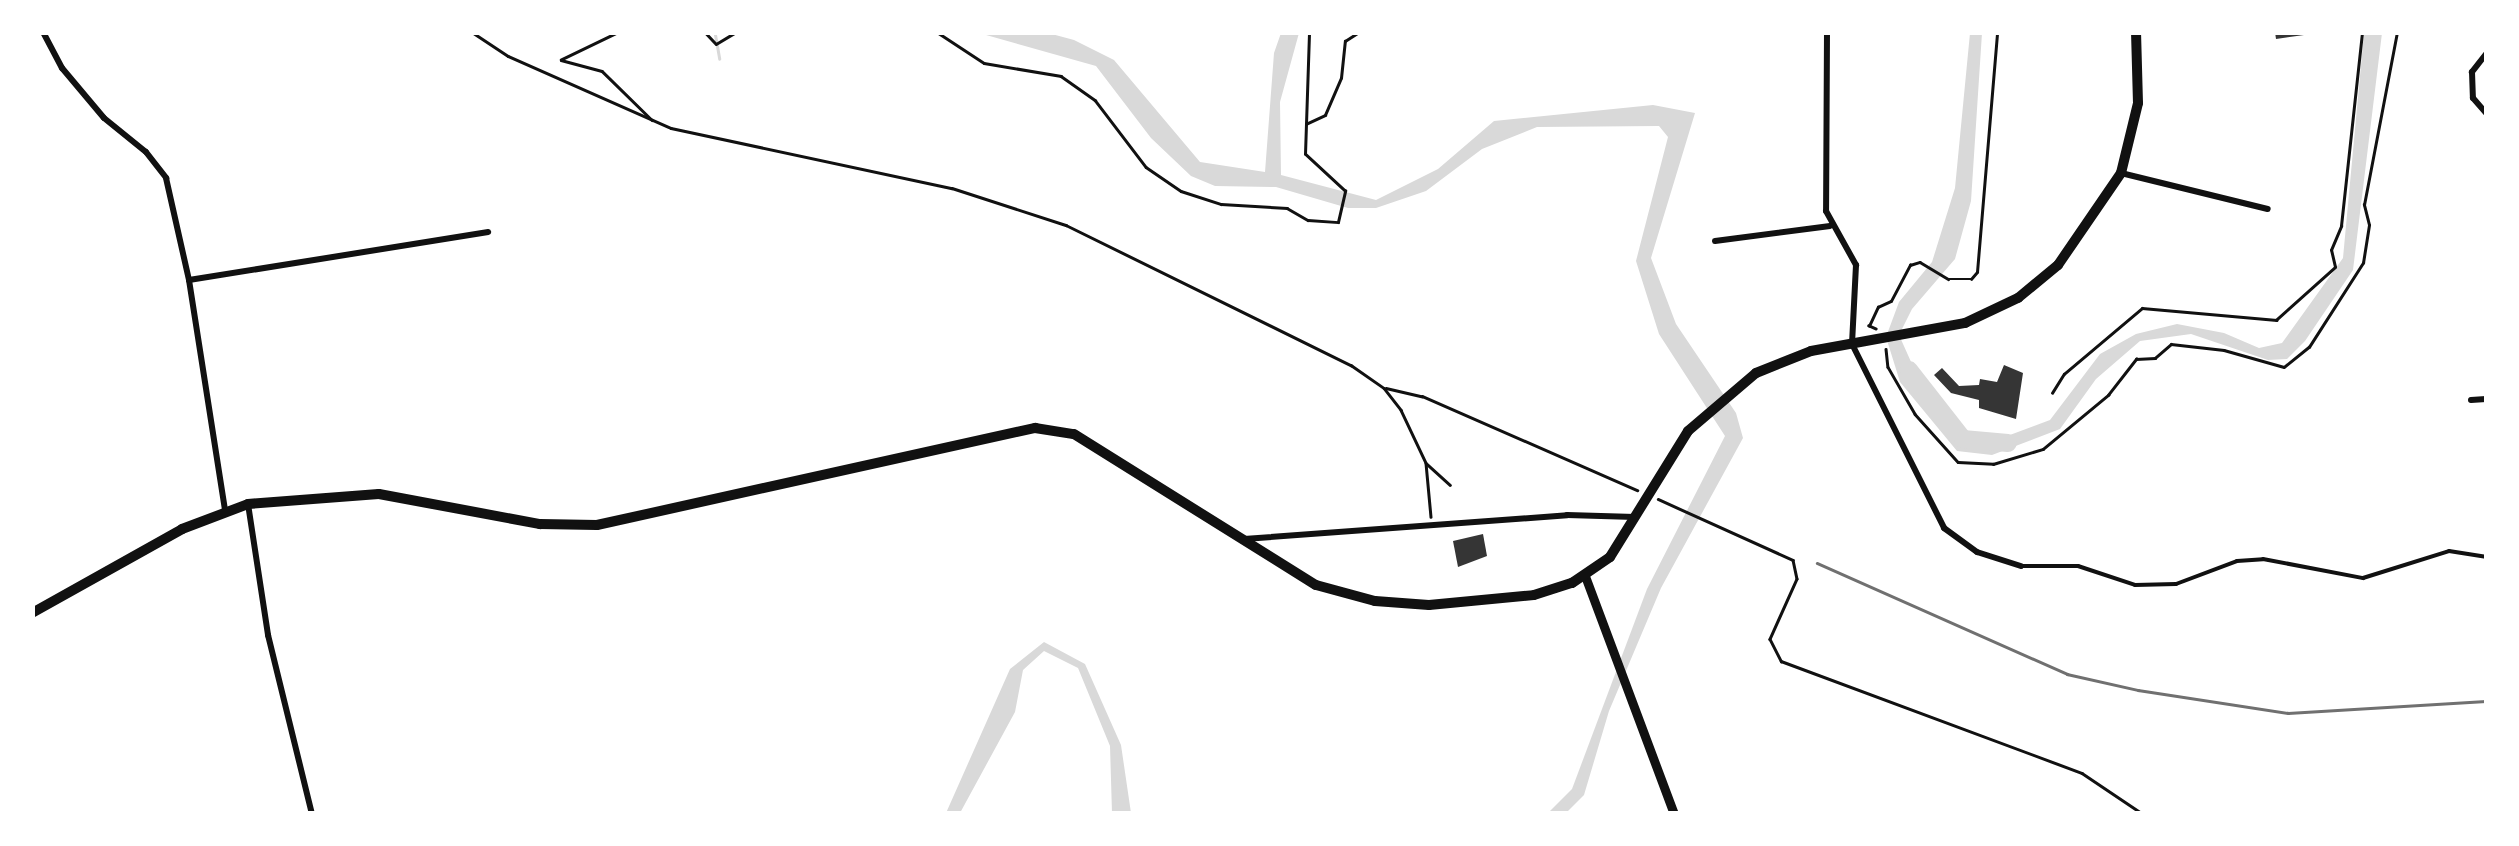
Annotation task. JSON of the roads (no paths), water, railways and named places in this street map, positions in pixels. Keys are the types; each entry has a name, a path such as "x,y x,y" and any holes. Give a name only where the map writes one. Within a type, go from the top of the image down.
{"main road":[{"path":"32,613 225,510 248,504 379,494 540,524 597,525 1035,428 1074,434 1238,540 1316,585 1375,601 1498,600 1584,576 1610,557 1640,517 1672,456 1706,412 1736,386 1776,362 1965,324 2034,286 2083,237 2121,173 2138,103 2136,32"},
{"path":"1584,576 1638,710 1674,814"}],"street":[{"path":"43,32 62,68 104,118 146,152 166,178 189,280 225,510"},
{"path":"1827,32 1830,226 1856,265 1856,344 1944,528 1978,552 2021,566"},
{"path":"2486,54 2472,72 2473,98 2486,113"},
{"path":"2121,173 2268,209"},
{"path":"1715,241 1830,226"},
{"path":"189,280 488,232"},
{"path":"2471,400 2486,399"},
{"path":"248,504 268,634 312,814"},
{"path":"1238,540 1566,515 1640,517"}],"lane":[{"path":"2021,566 2078,566 2134,585 2176,584 2237,561 2263,559 2364,578 2448,551 2486,557"}],"waterway":[{"path":"715,32 720,59"},
{"path":"1909,370 1963,439 2008,443"}],"railway":[{"path":"1817,563 2067,674 2138,690 2288,713 2486,701"}]}
